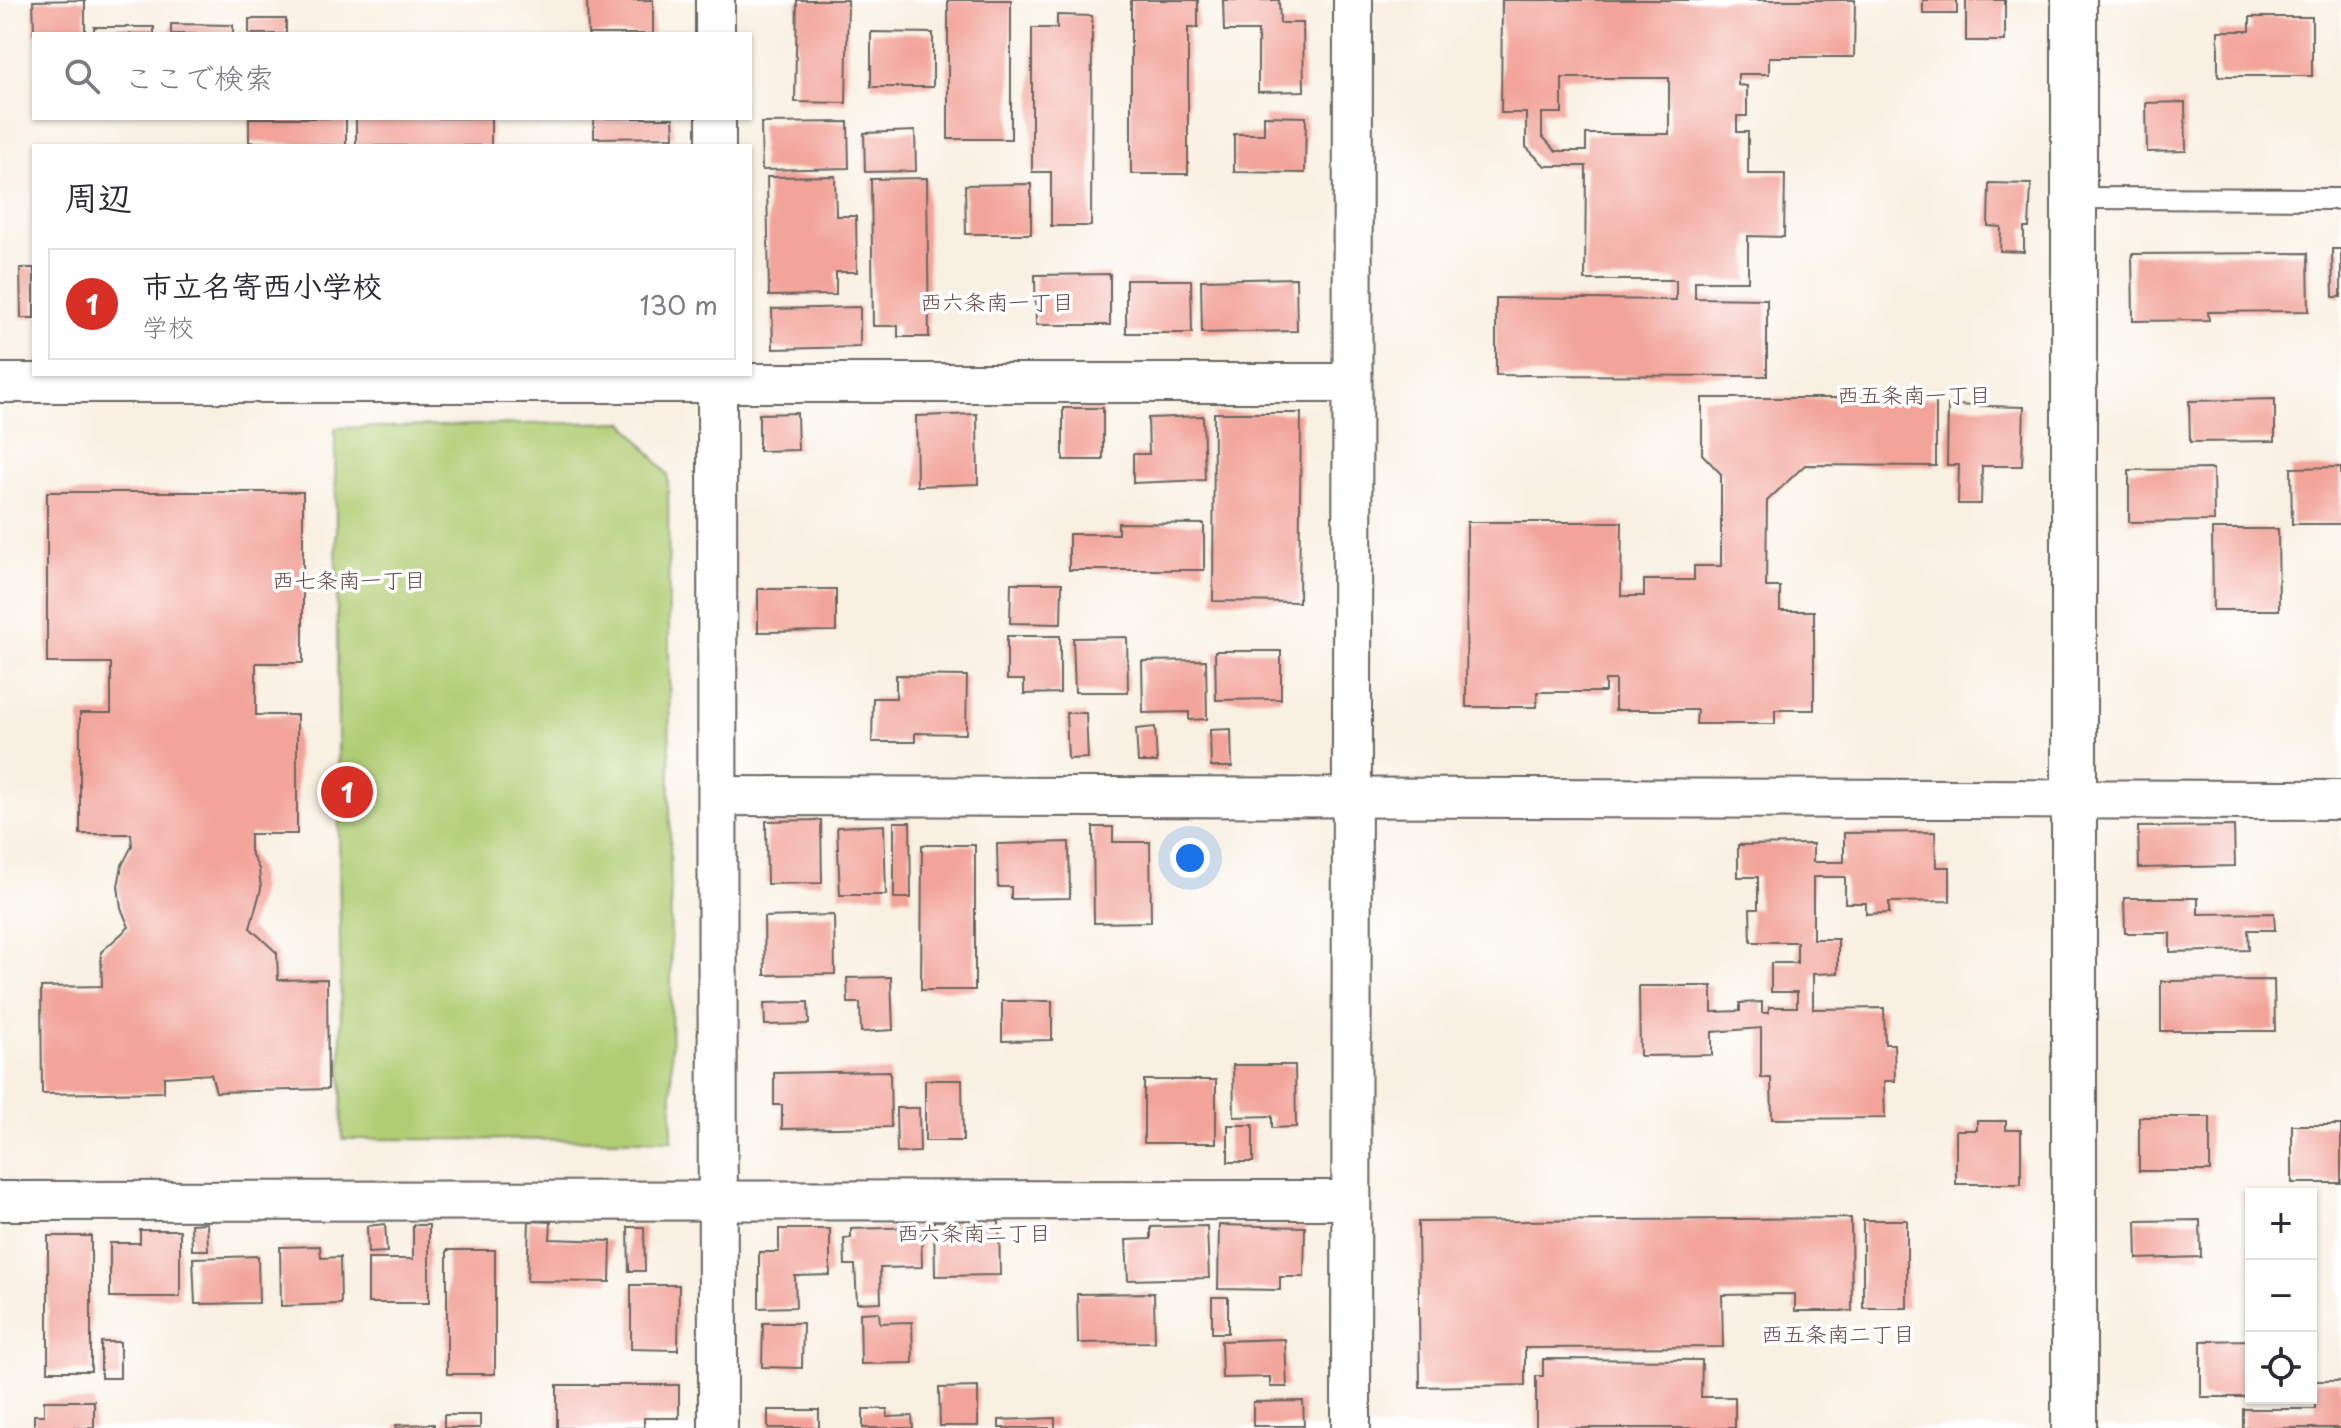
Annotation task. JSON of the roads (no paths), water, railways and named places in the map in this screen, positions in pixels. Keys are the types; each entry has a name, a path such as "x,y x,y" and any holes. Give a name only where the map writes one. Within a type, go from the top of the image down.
{"street":[{"path":"715,0 715,32"},
{"path":"1351,1428 1353,0"},
{"path":"2074,0 2074,1428"},
{"path":"716,120 716,144"},
{"path":"0,383 717,380 1352,383"},
{"path":"717,380 718,1428"},
{"path":"719,796 2341,800"},
{"path":"0,1201 1350,1200"}],"lane":[{"path":"2076,198 2341,199"}],"place":[{"name":"市立名寄西小学校","path":"347,792"}],"district":[{"name":"西六条南一丁目","path":"997,302"},
{"name":"西五条南一丁目","path":"1914,395"},
{"name":"西七条南一丁目","path":"349,580"},
{"name":"西六条南二丁目","path":"974,1233"},
{"name":"西五条南二丁目","path":"1838,1334"}]}
